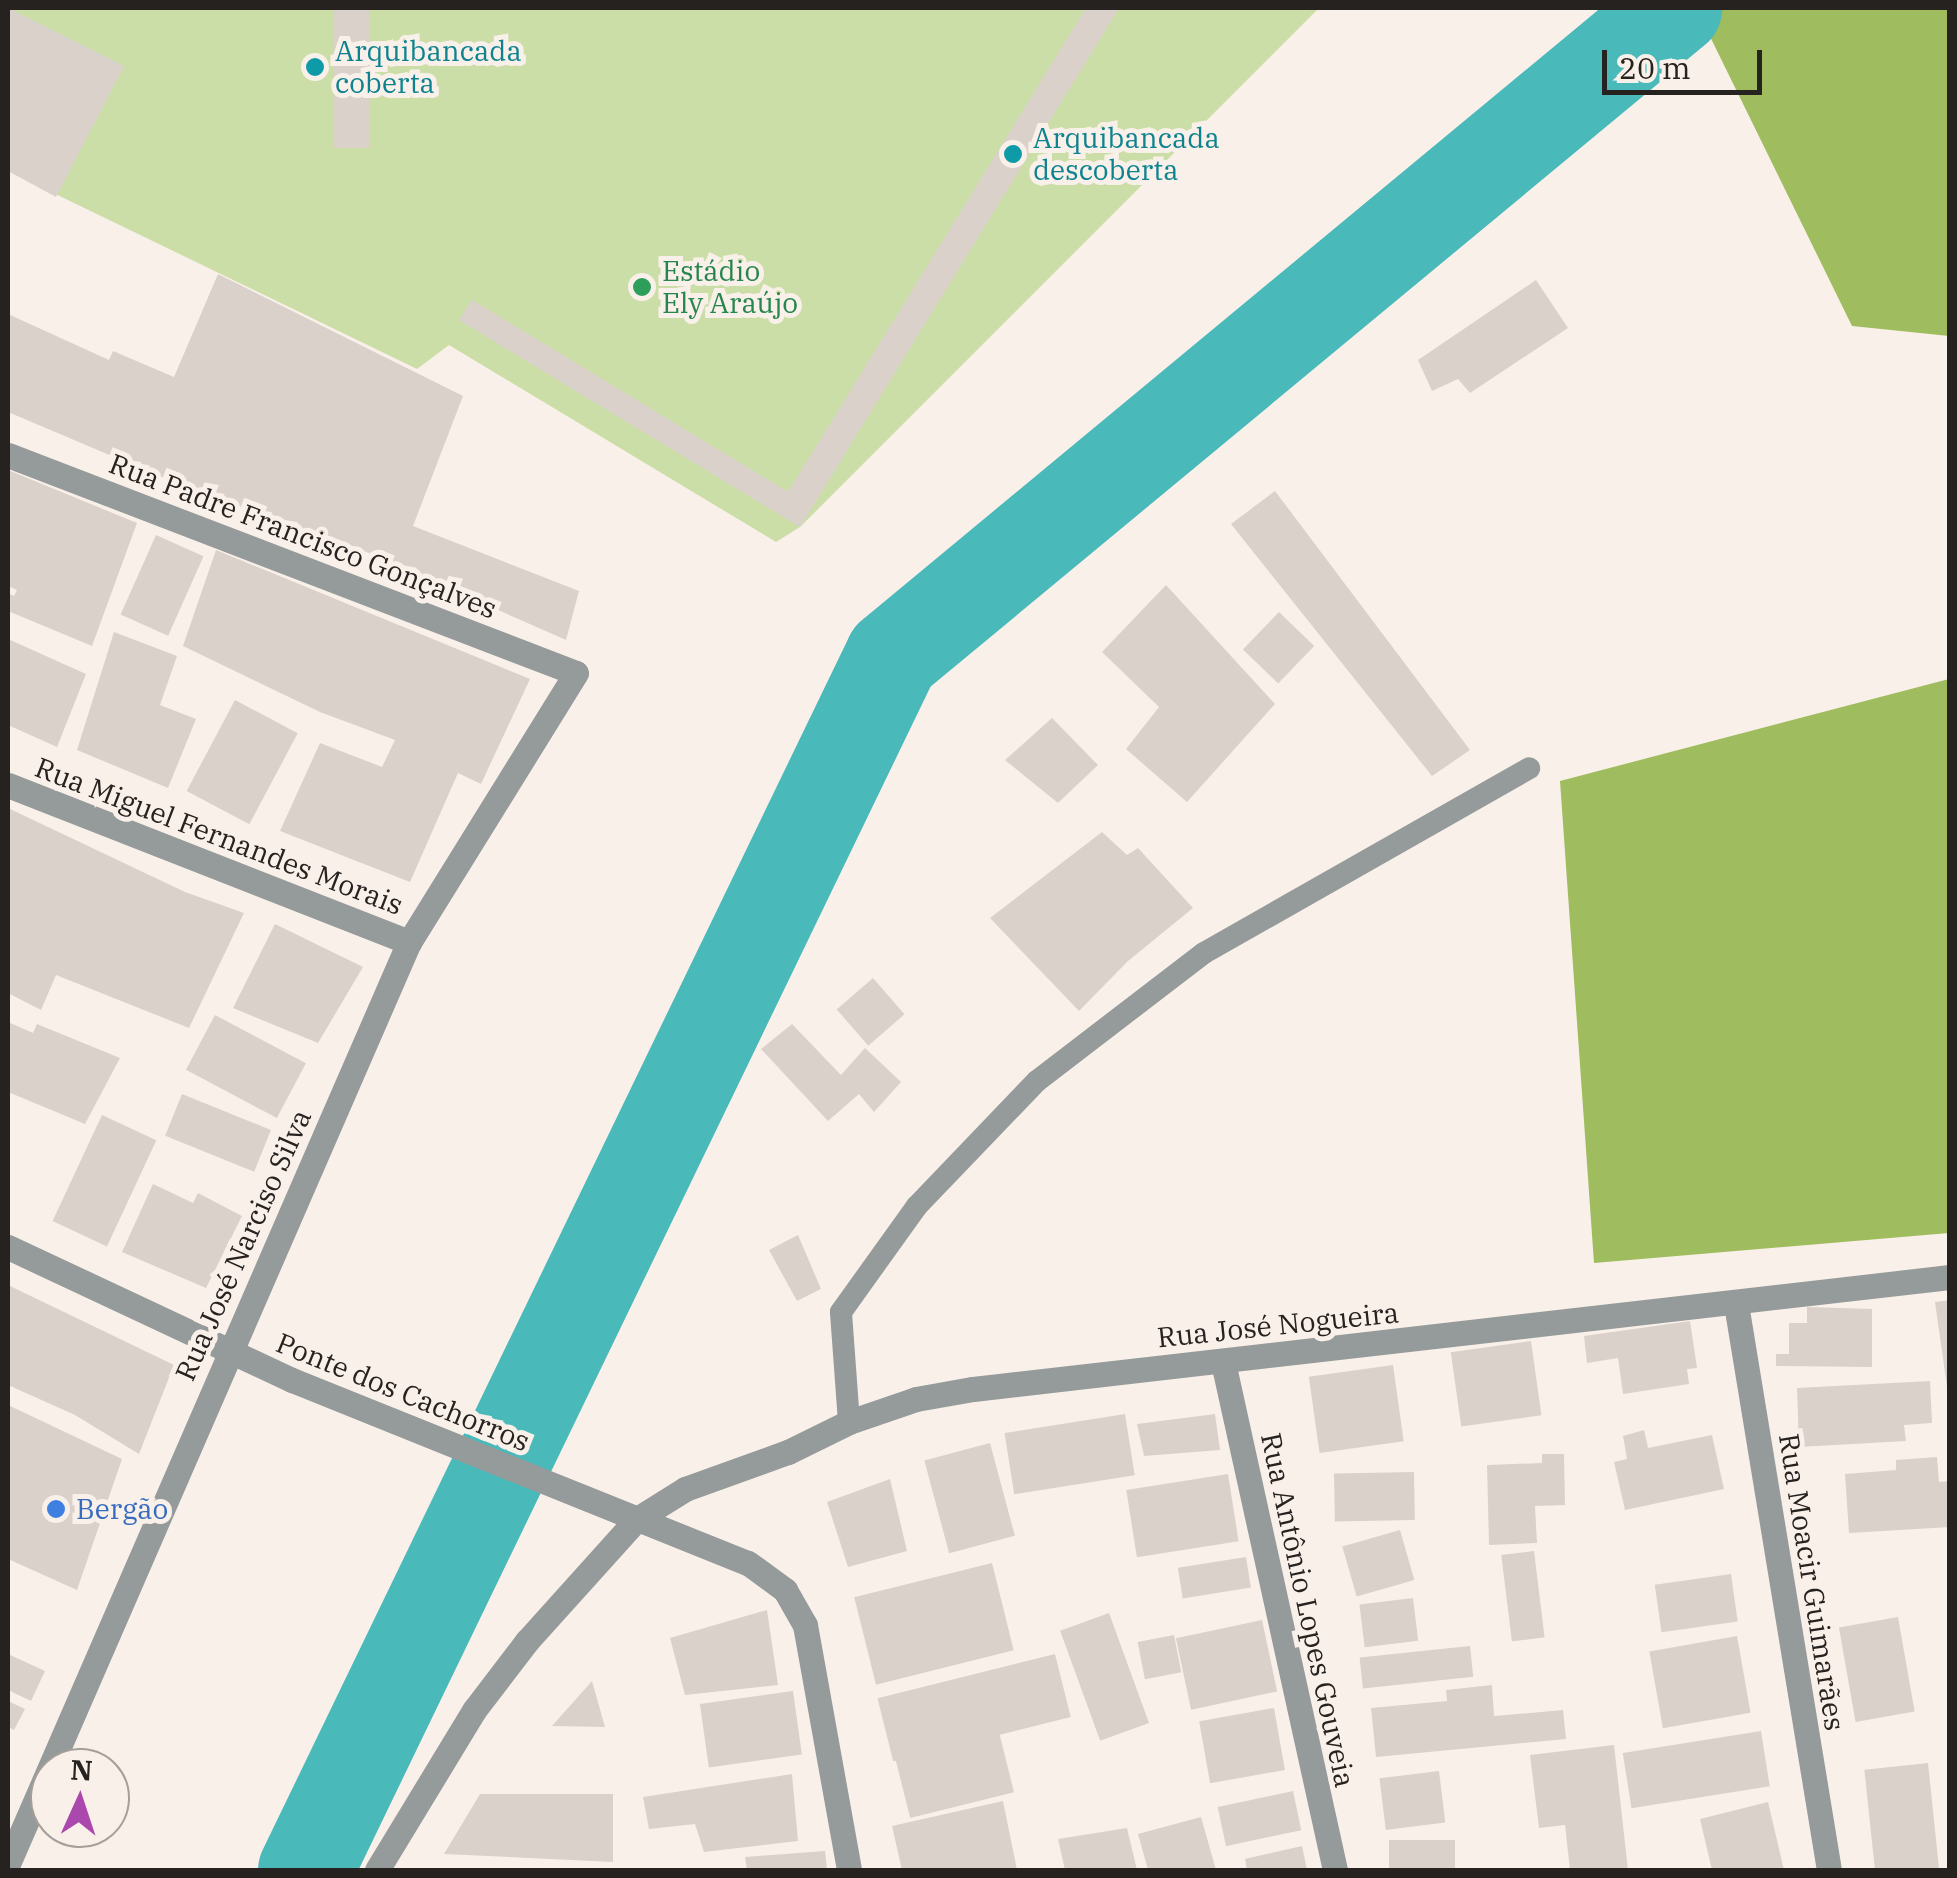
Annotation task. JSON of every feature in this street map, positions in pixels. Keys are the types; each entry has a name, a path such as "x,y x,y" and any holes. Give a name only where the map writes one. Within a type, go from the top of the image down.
{"street":[{"name":"Rua Padre Francisco Gonçalves","path":"8,455 576,673"},
{"name":"Rua José Narciso Silva","path":"8,1864 409,942 576,673"},
{"name":"Rua Miguel Fernandes Morais","path":"8,785 409,942"},
{"name":"Ponte dos Cachorros","path":"8,1247 292,1380 748,1563 786,1590 805,1625 848,1870"},
{"name":"Rua José Nogueira","path":"378,1870 475,1710 526,1640 637,1519 684,1489 788,1452 849,1422 916,1400 972,1389 1950,1277"},
{"name":"Rua Moacir Guimarães","path":"1736,1304 1828,1870"},
{"name":"Rua Antônio Lopes Gouveia","path":"1223,1362 1335,1870"}],"lane":[{"path":"849,1422 840,1312 918,1206 1037,1080 1204,953 1529,768"}],"green space":[{"name":"Estádio Ely Araújo","path":"8,8 1319,8 800,527 776,542 449,345 417,369 8,171"},
{"path":"1696,8 1949,8 1949,336 1852,326"},
{"path":"1949,679 1949,1233 1594,1263 1560,781"}],"building":[{"path":"8,8 124,66 56,197 8,171"},
{"path":"334,8 370,8 370,148 334,148"},
{"name":"Arquibancada descoberta","path":"1086,8 1119,8 800,527 459,320 472,300 788,492"},
{"path":"218,274 463,396 413,526 579,591 566,640 355,547 192,490 8,412 8,314 109,360 113,351 174,377"},
{"path":"1536,280 1568,328 1470,393 1458,379 1432,391 1418,360"},
{"path":"8,470 137,523 92,646 8,611 8,593 14,596 17,590 8,586"},
{"path":"1275,491 1470,750 1432,776 1231,524"},
{"path":"156,535 204,556 168,636 121,614"},
{"path":"216,550 530,679 481,784 458,773 410,882 280,831 320,743 382,767 395,740 320,712 183,646"},
{"path":"1166,585 1275,704 1187,802 1126,749 1159,707 1102,652"},
{"path":"1279,612 1314,646 1278,683 1243,649"},
{"path":"114,632 177,656 160,705 196,719 168,788 77,750"},
{"path":"8,639 86,674 57,747 8,725"},
{"path":"235,700 298,733 249,824 187,791"},
{"path":"1052,718 1098,765 1058,803 1005,760"},
{"path":"8,808 185,892 244,913 189,1028 56,975 41,1010 8,993"},
{"path":"1102,832 1127,855 1138,848 1193,908 1128,961 1079,1011 990,918"},
{"path":"275,924 363,967 318,1043 233,1008"},
{"path":"873,978 904,1014 868,1046 837,1009"},
{"path":"215,1015 306,1063 277,1118 186,1070"},
{"path":"8,1022 33,1033 37,1024 120,1058 85,1124 8,1092"},
{"path":"792,1024 841,1075 865,1048 901,1082 874,1112 859,1094 828,1121 761,1049"},
{"path":"182,1094 271,1130 254,1172 165,1136"},
{"path":"102,1115 156,1140 107,1246 53,1221"},
{"path":"153,1184 193,1203 198,1193 242,1216 206,1288 122,1252"},
{"path":"798,1235 821,1289 797,1301 769,1250"},
{"path":"8,1285 174,1365 139,1454 75,1415 8,1385"},
{"path":"1950,1300 1950,1387 1947,1387 1935,1302"},
{"path":"1807,1307 1872,1309 1872,1367 1776,1366 1776,1354 1789,1354 1789,1323 1807,1323"},
{"path":"1690,1321 1697,1368 1687,1369 1689,1384 1623,1394 1618,1358 1587,1363 1584,1336"},
{"path":"1531,1341 1541,1415 1461,1427 1451,1352"},
{"path":"1393,1365 1404,1441 1320,1453 1309,1377"},
{"path":"1930,1381 1932,1423 1904,1425 1906,1441 1799,1447 1797,1388"},
{"name":"Bergão","path":"8,1405 122,1459 77,1590 8,1559"},
{"path":"1125,1414 1135,1475 1014,1494 1005,1433"},
{"path":"1215,1414 1220,1450 1144,1456 1137,1424"},
{"path":"1644,1430 1648,1448 1712,1435 1724,1489 1625,1510 1614,1462 1627,1459 1623,1436"},
{"path":"990,1443 1015,1536 949,1553 924,1461"},
{"path":"1542,1454 1564,1454 1565,1505 1535,1506 1537,1543 1489,1545 1487,1465 1542,1463"},
{"path":"1937,1457 1939,1482 1950,1481 1950,1527 1849,1533 1845,1474 1896,1470 1896,1460"},
{"path":"1414,1472 1415,1520 1335,1521 1334,1473"},
{"path":"1228,1474 1239,1541 1137,1557 1126,1490"},
{"path":"890,1479 907,1551 848,1567 827,1502"},
{"path":"1400,1530 1414,1580 1357,1597 1342,1547"},
{"path":"1534,1551 1545,1637 1512,1641 1501,1555"},
{"path":"1246,1557 1251,1588 1183,1598 1178,1568"},
{"path":"992,1563 1014,1650 876,1685 854,1597"},
{"path":"1731,1574 1738,1622 1661,1632 1655,1585"},
{"path":"1413,1598 1418,1641 1365,1647 1359,1605"},
{"path":"767,1610 778,1685 685,1695 670,1638"},
{"path":"1109,1613 1149,1723 1100,1741 1060,1631"},
{"path":"1898,1617 1915,1712 1856,1722 1839,1627"},
{"path":"1262,1620 1277,1691 1191,1710 1176,1638"},
{"path":"1174,1635 1181,1672 1145,1679 1138,1642"},
{"path":"1737,1636 1751,1713 1663,1728 1649,1651"},
{"path":"1470,1646 1473,1677 1363,1688 1360,1658"},
{"path":"8,1654 45,1671 31,1701 8,1690"},
{"path":"1055,1654 1071,1717 893,1761 877,1698"},
{"path":"592,1681 605,1727 552,1726"},
{"path":"1492,1685 1494,1716 1563,1710 1566,1739 1376,1757 1371,1708 1447,1701 1446,1690"},
{"path":"793,1691 802,1754 709,1767 700,1704"},
{"path":"8,1701 25,1709 14,1730 8,1727"},
{"path":"1274,1708 1285,1770 1210,1783 1199,1721"},
{"path":"1761,1731 1770,1786 1631,1808 1623,1753"},
{"path":"999,1732 1014,1792 910,1818 895,1758"},
{"path":"1614,1745 1628,1870 1570,1870 1565,1825 1539,1828 1530,1755"},
{"path":"1928,1763 1939,1870 1875,1870 1864,1770"},
{"path":"1439,1771 1445,1823 1386,1830 1379,1778"},
{"path":"792,1774 798,1841 704,1852 695,1824 649,1829 643,1797"},
{"path":"1293,1791 1301,1830 1226,1846 1218,1807"},
{"path":"480,1794 613,1794 613,1862 444,1854"},
{"path":"1003,1801 1017,1870 902,1870 892,1826"},
{"path":"1768,1802 1784,1870 1712,1870 1700,1819"},
{"path":"1201,1817 1216,1870 1148,1870 1138,1834"},
{"path":"1127,1828 1137,1870 1065,1870 1058,1839"},
{"path":"1389,1840 1455,1840 1455,1870 1389,1870"},
{"path":"1302,1846 1307,1870 1247,1870 1245,1859"},
{"path":"825,1851 827,1870 747,1870 745,1857"}],"waterway":[{"path":"305,1870 892,656 1674,8"}],"place":[{"name":"Arquibancada coberta","path":"315,67"},
{"name":"Arquibancada descoberta","path":"1013,154"},
{"name":"Estádio Ely Araújo","path":"642,287"},
{"name":"Bergão","path":"56,1509"}]}
